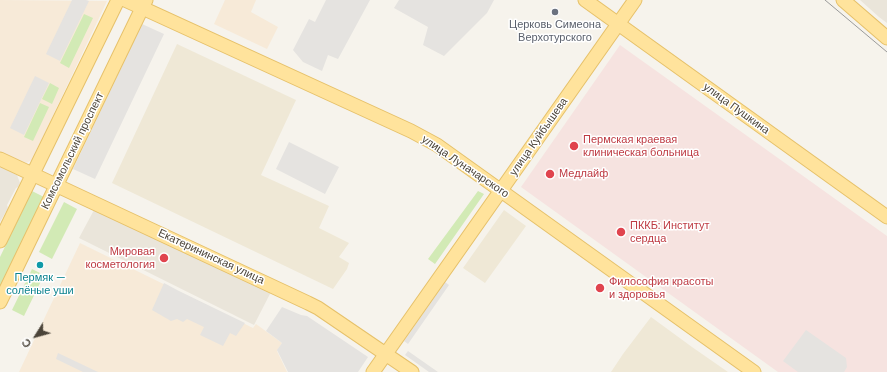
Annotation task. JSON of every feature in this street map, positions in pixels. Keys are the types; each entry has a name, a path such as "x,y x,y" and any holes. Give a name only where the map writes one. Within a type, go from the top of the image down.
{"main road":[{"path":"0,241 118,0"},
{"name":"улица Луначарского","path":"125,0 144,4 412,131 437,145 754,372"},
{"name":"улица Пушкина","path":"585,0 887,217"},
{"name":"улица Куйбышева","path":"373,372 635,0"},
{"path":"843,0 887,38"},
{"name":"Комсомольский проспект","path":"0,302 144,4"},
{"name":"Екатерининская улица","path":"0,159 308,303 412,372"}],"shaded area":[{"path":"0,0 107,1 32,160 26,163 0,152"},
{"path":"72,0 89,1 60,61 46,54"},
{"path":"225,0 256,0 251,12 278,27 267,49 214,24"},
{"path":"326,0 370,0 338,59 328,55 322,71 303,62 293,50 309,19 315,22"},
{"path":"399,0 494,0 487,13 444,56 423,45 428,27 394,8"},
{"path":"860,0 887,0 887,23 879,17"},
{"path":"142,24 164,34 95,179 73,169"},
{"path":"177,44 296,100 261,175 329,206 319,228 349,243 339,257 349,263 347,269 333,289 112,183"},
{"path":"620,45 887,236 887,372 778,372 521,187"},
{"path":"35,76 49,83 24,135 10,128"},
{"path":"289,142 339,167 325,194 276,169"},
{"path":"0,167 17,175 20,183 7,205 8,208 0,222"},
{"path":"94,210 272,290 254,325 79,238"},
{"path":"504,210 526,226 485,283 463,268"},
{"path":"80,243 253,328 256,324 282,343 277,351 287,372 19,372"},
{"path":"445,282 449,285 408,344 404,341"},
{"path":"164,283 245,323 236,336 230,333 223,346 200,335 204,327 187,319 183,322 177,319 171,321 152,310"},
{"path":"282,307 307,316 368,357 358,372 288,372 277,350 282,343 266,331"},
{"path":"651,317 692,347 728,372 611,372"},
{"path":"806,330 846,358 847,367 844,372 798,372 783,361"},
{"path":"408,351 438,372 429,372 405,355"},
{"path":"58,353 98,372 83,372 56,359"}],"green space":[{"path":"84,14 93,18 69,68 60,63"},
{"path":"50,83 59,88 52,104 42,99"},
{"path":"40,103 49,107 33,141 24,137"},
{"path":"32,191 44,197 0,287 0,257"},
{"path":"478,191 484,194 435,264 428,259"},
{"path":"64,202 77,209 52,259 39,252"},
{"path":"32,269 44,275 24,316 12,310"}],"tram line":[{"path":"825,0 887,52"}],"place":[{"name":"Церковь Симеона Верхотурского","path":"555,12"},
{"name":"Пермская краевая клиническая больница","path":"574,146"},
{"name":"Медлайф","path":"550,174"},
{"name":"ПККБ: Институт сердца","path":"621,232"},
{"name":"Мировая косметология","path":"164,258"},
{"name":"Пермяк — солёные уши","path":"40,265"},
{"name":"Философия красоты и здоровья","path":"600,288"}]}
